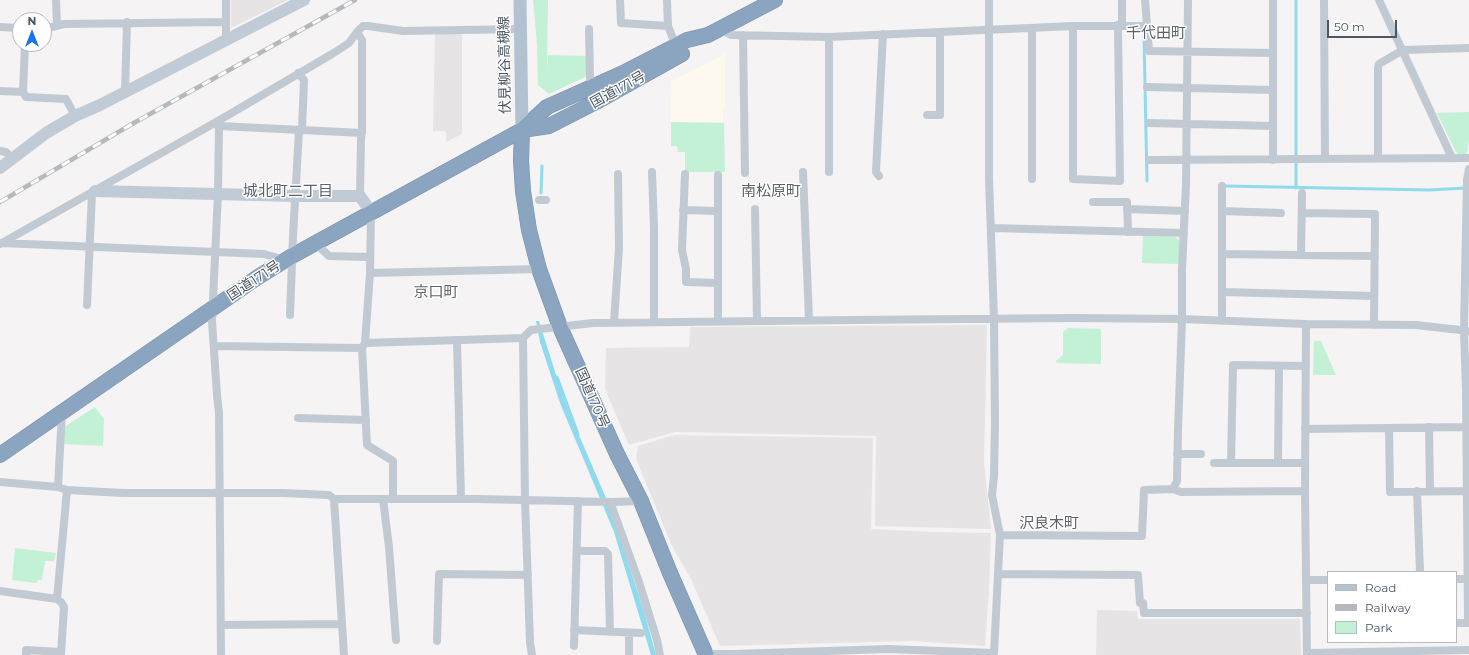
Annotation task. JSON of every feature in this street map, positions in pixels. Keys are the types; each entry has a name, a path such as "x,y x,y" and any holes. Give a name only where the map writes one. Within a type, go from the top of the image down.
{"highway":[{"name":"国道171号","path":"522,130 549,126 596,102 693,47 713,32 774,0"},
{"name":"国道171号","path":"0,455 148,354 213,307 289,258 522,130 547,107 594,86 687,40 713,32"},
{"name":"国道170号","path":"522,130 521,161 524,191 529,230 539,269 560,327 617,454 641,501 670,574 706,654"}],"main road":[{"name":"伏見柳谷高槻線","path":"520,0 522,130"}],"street":[{"path":"56,0 57,25"},
{"path":"226,0 226,40"},
{"path":"0,168 46,133 75,116 304,0"},
{"path":"620,0 621,23 668,26"},
{"path":"668,0 668,26 676,46"},
{"path":"706,654 888,649 994,653 1000,535 992,495 994,476 995,422 994,319 989,179 989,0"},
{"path":"1073,26 1073,179 1120,181 1120,25 1122,0"},
{"path":"1145,0 1149,51 1273,53"},
{"path":"1174,489 1177,481 1182,319 1182,269 1189,51 1188,0"},
{"path":"1273,0 1273,160"},
{"path":"1324,0 1325,159"},
{"path":"1379,0 1452,158"},
{"path":"125,92 127,22"},
{"path":"52,27 64,24 127,22 226,22"},
{"path":"1,243 61,208 219,123 349,43 363,26 403,31 521,29"},
{"path":"713,32 731,35 829,37 1073,26 1147,26"},
{"path":"0,27 12,28"},
{"path":"1032,28 1032,179"},
{"path":"589,29 590,78 594,86"},
{"path":"357,32 362,40 360,196 371,212 369,257 370,273 363,345 367,445 393,461 393,499"},
{"path":"926,116 940,115 940,32"},
{"path":"879,176 876,172 883,34"},
{"path":"742,35 745,173"},
{"path":"829,37 829,172"},
{"path":"1378,158 1379,64 1402,50 1469,48"},
{"path":"25,52 23,92 26,97 66,99 75,116"},
{"path":"290,315 289,258 304,80 298,73"},
{"path":"1147,87 1273,90"},
{"path":"0,91 23,92"},
{"path":"219,123 300,130 362,133"},
{"path":"219,123 218,193 212,321 219,413 221,655"},
{"path":"1149,123 1273,126"},
{"path":"0,151 6,152 13,159"},
{"path":"1150,160 1186,161 1469,158"},
{"path":"1457,623 1468,623 1468,502 1466,491 1468,459 1466,427 1468,389 1466,331 1468,211 1467,180 1469,169"},
{"path":"652,172 654,228 654,322"},
{"path":"803,172 809,320"},
{"path":"614,322 619,248 618,174"},
{"path":"685,174 682,250 686,269 686,282 718,283"},
{"path":"718,175 718,321"},
{"path":"1222,186 1222,321"},
{"path":"93,192 360,196"},
{"path":"87,305 93,192"},
{"path":"1301,255 1302,193"},
{"path":"1093,202 1127,202 1128,232"},
{"path":"755,209 757,321"},
{"path":"1127,209 1185,211"},
{"path":"683,210 718,211"},
{"path":"1222,211 1281,213"},
{"path":"1302,213 1375,214 1374,325"},
{"path":"991,228 1184,233"},
{"path":"1,243 264,254 289,258"},
{"path":"315,243 329,256 369,257"},
{"path":"1222,254 1375,256"},
{"path":"370,273 539,269"},
{"path":"1222,292 1374,296"},
{"path":"214,346 363,345 523,338 531,330 614,322 1073,318 1182,319 1306,324 1416,325 1466,331"},
{"path":"1306,324 1305,491 1307,654 1466,652"},
{"path":"523,338 525,500 530,643 532,655"},
{"path":"457,340 461,499"},
{"path":"1231,463 1233,365 1306,366"},
{"path":"1278,463 1279,366"},
{"path":"58,487 62,412"},
{"path":"298,418 366,420"},
{"path":"1305,429 1466,427"},
{"path":"1389,428 1390,492 1466,491"},
{"path":"1428,428 1430,492"},
{"path":"1177,454 1201,454"},
{"path":"1214,463 1305,463"},
{"path":"0,482 58,487 67,490 123,493 283,493 329,495 334,499 461,499 607,502 641,501"},
{"path":"1000,535 1142,536 1144,490 1174,489 1181,492 1305,491"},
{"path":"57,599 67,490"},
{"path":"1417,492 1420,571"},
{"path":"334,499 344,655"},
{"path":"383,499 389,547 396,640"},
{"path":"574,646 578,501"},
{"path":"607,502 612,506 639,582 657,640 660,655"},
{"path":"577,551 605,551 608,554 610,632"},
{"path":"437,641 439,574 528,575"},
{"path":"998,574 1138,575 1140,603 1143,603 1144,613 1307,613"},
{"path":"1457,579 1467,579"},
{"path":"1306,580 1327,580"},
{"path":"0,591 57,599 64,606 61,654 26,650 26,655"},
{"path":"221,625 341,624"},
{"path":"574,630 641,633"},
{"path":"629,633 629,655"}],"shaded area":[{"path":"231,0 288,0 231,28"},
{"path":"435,34 462,34 462,134 446,142 446,131 433,131"},
{"path":"725,54 725,108 723,108 723,122 670,122 671,81"},
{"path":"987,325 984,462 991,529 875,526 876,436 675,432 629,445 605,389 606,348 689,347 690,327"},
{"path":"674,435 873,438 871,529 991,533 985,646 914,641 720,646 691,579 672,546 636,459 638,446"},
{"path":"1097,610 1137,611 1138,619 1300,619 1301,655 1096,655"}],"green space":[{"path":"533,0 548,0 547,72 548,55 587,56 587,76 549,94 538,85 537,44"},
{"path":"1469,112 1469,140 1467,152 1465,155 1459,155 1456,152 1437,113"},
{"path":"671,122 724,123 725,172 685,172 685,152 678,152 677,146 671,146"},
{"path":"1143,236 1175,237 1180,241 1179,264 1142,263"},
{"path":"1068,328 1101,329 1101,364 1056,363 1056,361 1063,355 1063,332"},
{"path":"1314,341 1321,341 1336,375 1313,375"},
{"path":"95,407 104,419 103,446 64,444 64,427"},
{"path":"15,548 56,553 54,561 45,561 42,580 38,580 36,583 12,580"}],"water":[{"path":"536,321 539,321 564,400 609,505 644,611 656,655 651,655 614,532 560,403 540,342"}],"waterway":[{"path":"1296,0 1296,188"},
{"path":"1144,38 1147,181"},
{"path":"541,193 542,166"},
{"path":"1226,186 1429,190 1466,188"},
{"path":"557,377 578,434"}],"railway":[{"path":"0,202 132,124 355,0"}],"district":[{"name":"千代田町","path":"1156,34"},
{"name":"城北町二丁目","path":"288,192"},
{"name":"南松原町","path":"771,192"},
{"name":"京口町","path":"436,293"},
{"name":"沢良木町","path":"1049,524"}]}
